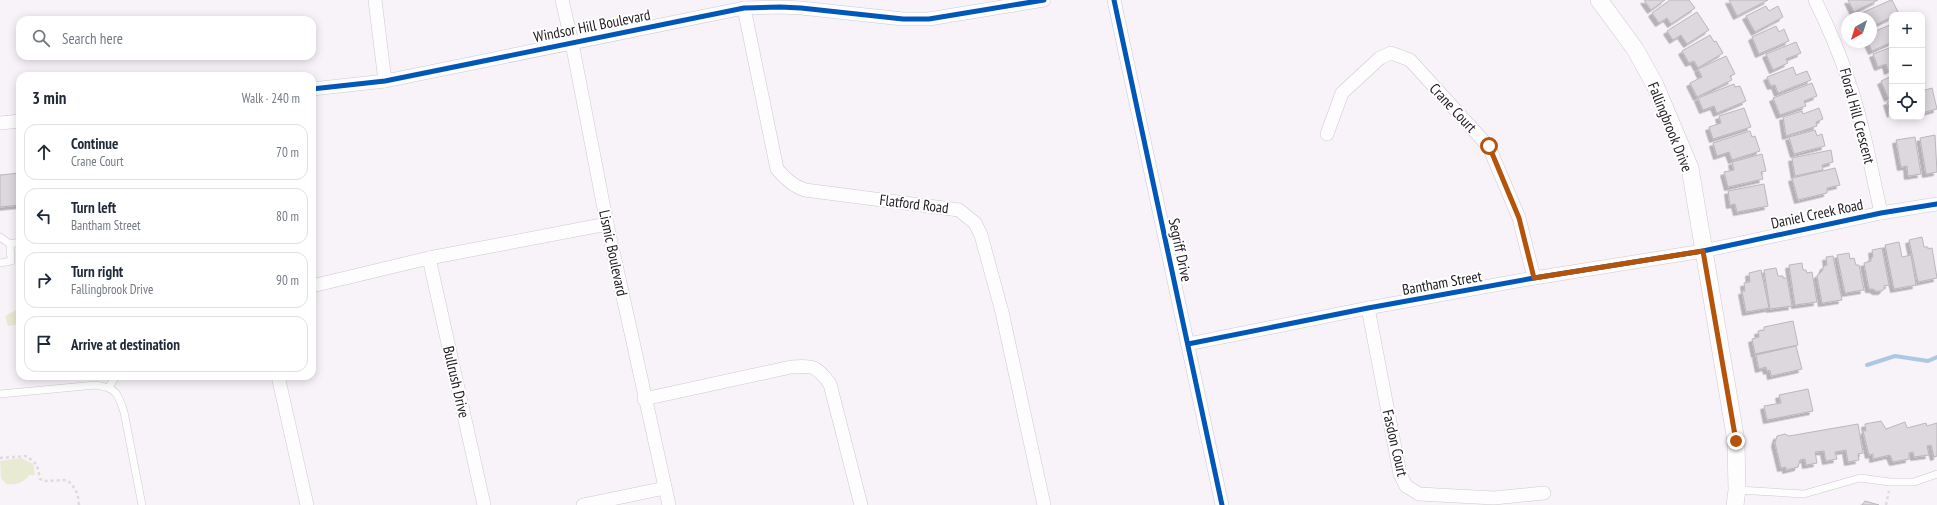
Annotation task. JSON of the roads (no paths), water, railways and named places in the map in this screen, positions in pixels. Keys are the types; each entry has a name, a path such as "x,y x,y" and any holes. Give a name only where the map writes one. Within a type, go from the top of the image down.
{"street":[{"path":"375,0 385,81"},
{"name":"Lismic Boulevard","path":"562,0 572,42 607,224 644,399 669,505"},
{"name":"Windsor Hill Boulevard","path":"316,89 385,81 744,8 801,8 903,19 929,19 1044,0"},
{"name":"Segriff Drive","path":"1114,0 1222,505"},
{"name":"Fallingbrook Drive","path":"1599,0 1635,49 1655,85 1690,168 1736,441 1736,498"},
{"name":"Floral Hill Crescent","path":"1815,0 1849,80 1864,135 1881,213"},
{"name":"Flatford Road","path":"744,8 777,169 786,179 795,186 805,190 959,210 975,223 980,235 1002,312 1044,505"},
{"name":"Crane Court","path":"1327,134 1342,93 1380,58 1391,53 1410,60 1489,146 1519,218 1534,278"},
{"path":"0,123 16,121"},
{"name":"Daniel Creek Road","path":"1703,251 1881,213 1937,204"},
{"path":"316,285 429,258 607,224"},
{"name":"Bantham Street","path":"1188,344 1368,308 1534,278 1703,251"},
{"name":"Bullrush Drive","path":"429,258 484,505"},
{"name":"Fasdon Court","path":"1368,308 1400,474 1406,486 1419,494 1494,498 1544,493"},
{"path":"644,399 791,367 805,366 820,370 830,384 861,505"},
{"path":"279,380 307,505"},
{"path":"583,505 665,488"}],"lane":[{"path":"0,237 10,244 16,243"},
{"path":"0,263 11,262 10,244"},
{"path":"109,387 113,380"},
{"path":"0,394 96,385 109,387 120,399 124,412 142,505"},
{"path":"1736,498 1804,494 1860,478 1890,482 1914,482 1937,474"}],"waterway":[{"path":"1867,365 1895,356 1928,361 1937,357"}]}
